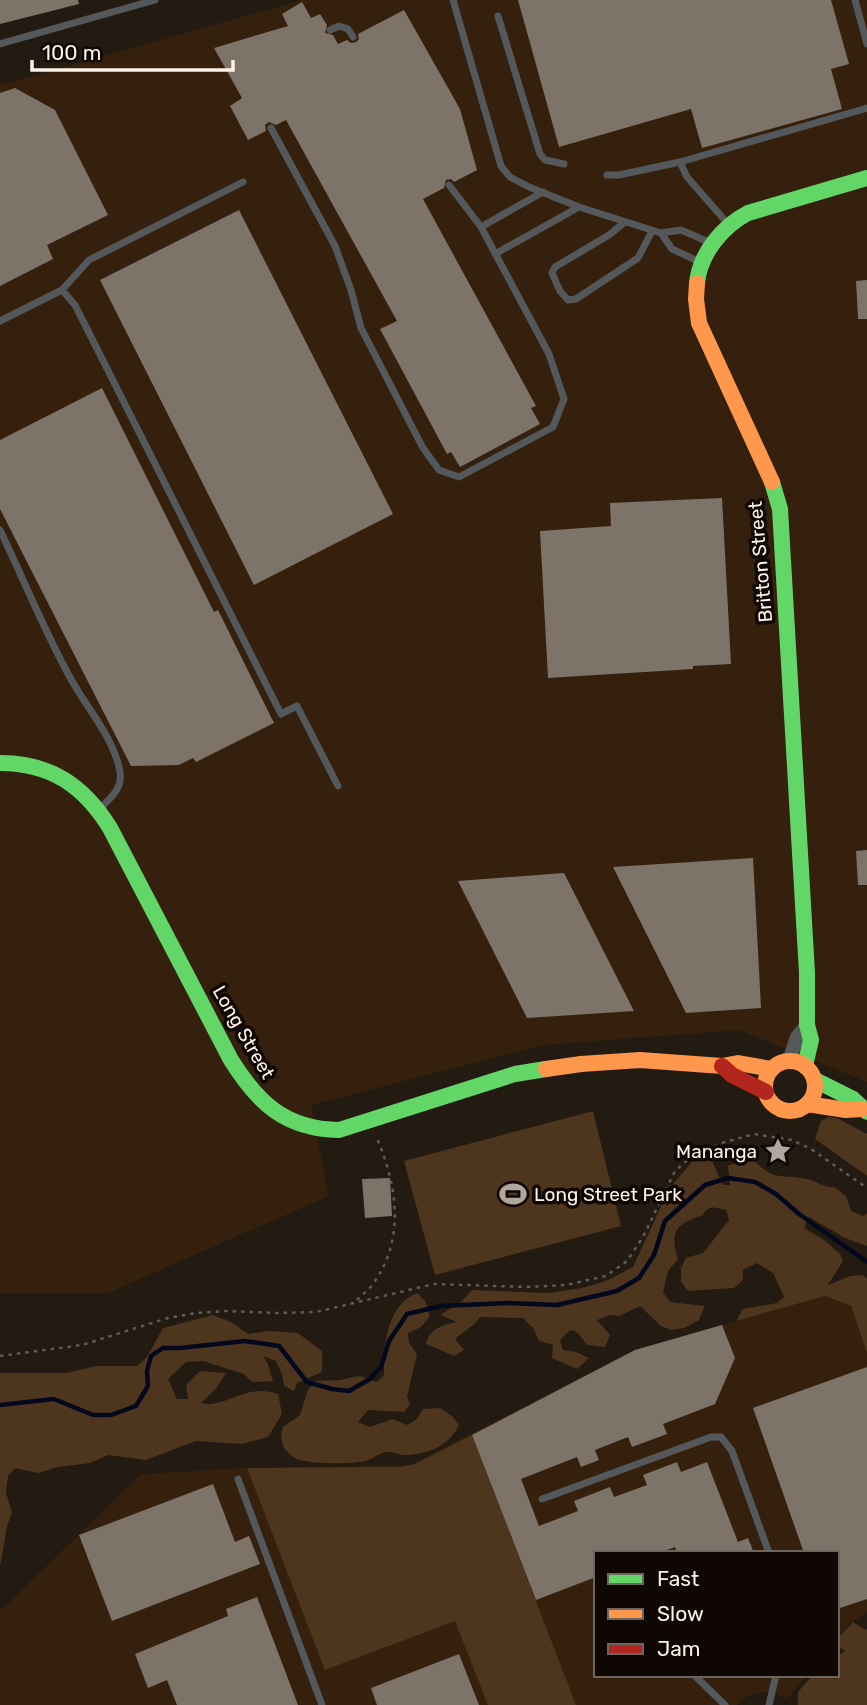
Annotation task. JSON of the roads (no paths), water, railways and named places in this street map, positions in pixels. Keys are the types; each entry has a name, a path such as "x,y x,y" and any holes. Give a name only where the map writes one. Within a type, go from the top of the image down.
{"street":[{"name":"Britton Street","path":"806,1066 811,1040 807,1025 807,973 780,509 767,469 699,323 696,287 702,264 713,243 730,225 748,213 867,177"},
{"name":"Long Street","path":"0,763 43,769 66,781 94,803 110,828 231,1060 249,1089 269,1107 296,1122 325,1131 339,1130 515,1074 581,1064 640,1060 723,1066 737,1063 771,1069"},
{"name":"Britton Street","path":"789,1060 797,1037 807,1025"},
{"path":"789,1060 806,1066 815,1080 853,1099 864,1110 807,1104 792,1111 783,1110 769,1100 765,1092 766,1077 771,1069 789,1060"},
{"name":"Long Street","path":"723,1066 732,1075 765,1092"},
{"path":"807,1104 815,1089 815,1080"}],"lane":[{"path":"0,44 155,0"},
{"path":"453,0 500,166 510,177 579,207 625,222 661,233 681,230 713,243"},
{"path":"855,0 867,44"},
{"path":"498,16 540,153 545,160 564,164"},
{"path":"330,30 338,26 348,29 353,37"},
{"path":"607,175 619,175 680,162 867,108"},
{"path":"271,128 335,246 361,328 423,448 439,470 459,477 553,427 564,399 549,354 481,227 449,185"},
{"path":"680,162 687,177 730,225"},
{"path":"0,321 62,290 89,260 243,182"},
{"path":"481,227 543,192"},
{"path":"495,254 579,207"},
{"path":"625,222 609,235 555,267 552,273 560,291 568,300 576,299 638,258 653,231"},
{"path":"661,233 672,249 702,264"},
{"path":"62,290 75,305 281,714 297,706 338,786"},
{"path":"0,530 72,681 109,741 121,773 117,792 99,811"},
{"path":"542,1499 711,1437 721,1437 732,1451 768,1551"},
{"path":"238,1479 322,1705"},
{"path":"696,1677 725,1705"},
{"path":"769,1705 776,1677"}],"waterway":[{"path":"0,1405 54,1399 93,1415 111,1415 136,1406 148,1386 147,1371 151,1356 163,1348 245,1341 279,1346 307,1382 349,1391 370,1379 381,1367 389,1341 407,1314 441,1306 508,1303 557,1305 617,1291 639,1278 654,1255 665,1221 705,1185 728,1178 755,1182 776,1194 799,1214 867,1262"}],"place":[{"name":"Mananga","path":"778,1151"},
{"name":"Long Street Park","path":"513,1194"}]}
